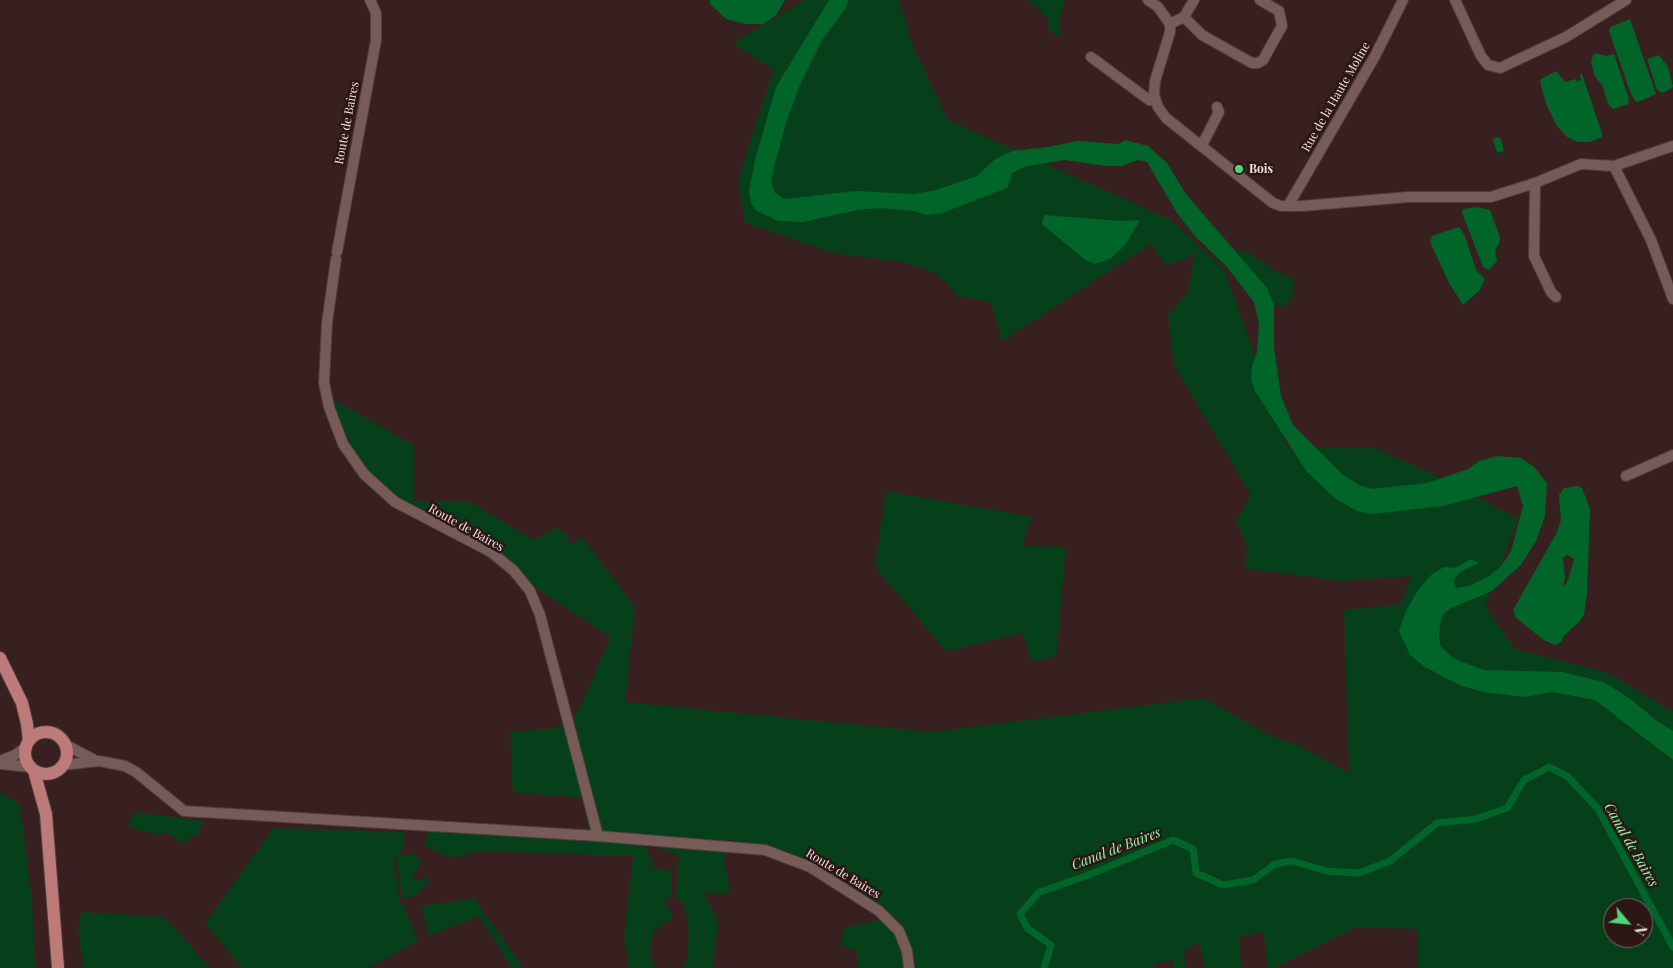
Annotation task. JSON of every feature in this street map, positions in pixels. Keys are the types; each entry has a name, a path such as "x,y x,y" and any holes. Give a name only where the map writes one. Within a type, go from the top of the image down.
{"main road":[{"path":"0,658 22,703 38,724 47,732 57,735 66,745 67,755 48,787 46,814 58,968"},
{"path":"22,703 27,724 25,756 32,769 46,814"},
{"path":"27,744 36,734 47,732"},
{"path":"32,769 46,774 59,769"}],"street":[{"name":"Route de Baires","path":"370,0 376,13 376,40 336,256 326,343 324,383 329,407 343,444 364,474 395,502 491,552 514,572 530,591 540,615 598,836"},
{"path":"1148,0 1158,7 1170,24 1170,32 1155,80 1156,101 1166,118 1272,203 1302,206 1408,196 1491,197 1535,184 1581,164 1614,166 1673,146"},
{"path":"1170,24 1184,17 1194,0"},
{"path":"1184,17 1202,35 1252,63 1258,63 1263,60 1282,26 1279,11 1260,0"},
{"name":"Rue de la Haute Moline","path":"1288,206 1375,56 1403,0"},
{"path":"1455,0 1481,56 1488,65 1500,68 1566,37 1626,0"},
{"path":"1091,57 1149,100 1156,101"},
{"path":"1202,145 1219,112 1217,107"},
{"path":"1614,166 1651,240 1673,299"},
{"path":"1535,184 1534,256 1551,292 1556,297"},
{"path":"1626,476 1673,455"},
{"path":"0,763 15,755 27,744"},
{"path":"66,745 99,761"},
{"name":"Route de Baires","path":"99,761 130,768 184,811 750,847 795,860 851,892 894,923 905,943 909,968"},
{"path":"59,769 99,761"},
{"path":"0,763 32,769"}],"shaded area":[{"path":"710,0 785,0 776,15 763,24 745,24 726,19 710,4"},
{"path":"805,0 899,0 914,49 948,120 1171,220 1224,269 1287,447 1373,447 1447,481 1518,519 1485,606 1515,649 1608,673 1673,712 1673,968 1418,968 1418,929 1357,927 1274,968 1268,968 1263,932 1239,937 1241,968 1205,968 1199,942 1184,951 1185,968 1174,968 1173,960 1155,963 1154,968 858,968 857,951 840,945 845,927 877,920 901,921 847,884 784,851 726,839 724,858 730,893 704,894 718,922 713,968 681,968 687,961 689,935 685,906 676,898 679,855 645,844 654,868 671,871 672,897 663,899 673,917 653,932 650,954 655,968 629,968 624,939 633,856 481,851 452,858 424,846 429,829 590,837 583,798 513,792 510,732 565,727 582,704 610,637 537,588 392,500 347,452 331,398 413,445 413,501 468,501 534,540 555,528 567,534 569,545 583,538 635,607 625,702 932,732 1203,698 1269,735 1298,745 1349,773 1344,610 1401,604 1411,576 1342,581 1245,568 1247,546 1236,521 1251,495 1174,365 1168,316 1189,290 1194,255 1166,265 1151,244 1002,341 992,307 987,301 958,296 937,274 904,262 834,253 745,223 738,180 773,70 733,43"},
{"path":"829,0 849,0 845,9 822,40 799,87 774,166 771,182 775,193 784,199 856,191 914,194 936,190 977,176 995,159 1013,151 1077,141 1119,144 1125,140 1148,146 1167,163 1186,194 1267,288 1274,305 1274,346 1281,396 1293,425 1342,474 1359,485 1372,489 1427,483 1468,469 1479,461 1497,456 1521,458 1534,467 1547,483 1545,516 1536,541 1521,565 1492,591 1449,609 1442,616 1439,633 1440,646 1454,659 1484,670 1562,672 1604,682 1673,731 1673,760 1595,700 1552,692 1524,697 1483,692 1459,685 1425,667 1410,655 1399,631 1406,611 1418,590 1432,574 1444,567 1455,568 1471,559 1479,563 1460,572 1453,581 1456,588 1469,586 1489,576 1501,566 1511,551 1523,506 1517,486 1443,506 1373,514 1357,511 1336,499 1307,472 1255,391 1251,380 1252,366 1257,352 1259,324 1254,302 1227,267 1195,236 1177,213 1147,162 1138,160 1122,166 1106,166 1065,160 1027,166 1012,173 1007,188 942,213 926,215 914,211 880,208 857,210 803,222 778,221 757,211 751,203 749,191 755,160 776,87"},
{"path":"1027,0 1065,0 1059,23 1061,32 1059,37 1050,31 1047,26 1049,20"},
{"path":"1630,19 1656,94 1638,102 1634,100 1628,86 1609,31 1610,27"},
{"path":"1594,53 1607,56 1614,54 1629,99 1628,104 1613,109 1608,104 1602,85 1594,75 1591,61"},
{"path":"1659,55 1668,67 1673,87 1663,93 1657,90 1647,59"},
{"path":"1556,71 1565,82 1576,79 1577,81 1581,80 1580,75 1582,74 1602,137 1590,142 1578,142 1567,137 1557,126 1547,106 1540,83 1541,79"},
{"path":"1500,137 1504,151 1497,153 1493,139"},
{"path":"1478,207 1490,210 1500,237 1499,244 1495,250 1497,261 1489,270 1483,267 1462,213 1463,209"},
{"path":"1044,215 1121,221 1140,220 1125,245 1110,259 1095,264 1084,259 1042,224"},
{"path":"1459,227 1465,236 1476,270 1485,279 1479,291 1463,305 1449,283 1430,242 1432,236"},
{"path":"1234,250 1249,253 1274,270 1287,275 1295,281 1292,298 1283,307 1274,305 1267,288"},
{"path":"1578,486 1582,488 1590,509 1587,594 1584,614 1580,621 1564,636 1561,642 1555,645 1544,640 1516,618 1513,610 1556,534 1561,520 1559,495 1564,488","holes":["1567,555 1574,559 1568,580 1563,588 1565,577 1563,558"]},
{"path":"886,491 1032,517 1022,546 1066,547 1056,657 1031,661 1023,633 946,651 875,567"},
{"path":"0,792 20,804 32,902 35,968 0,968"},
{"path":"135,812 203,821 199,835 190,836 186,843 176,840 169,834 144,832 128,825"},
{"path":"274,828 405,832 401,854 394,859 399,902 403,903 418,941 368,968 242,968 205,923"},
{"path":"412,853 422,862 412,876 420,882 425,876 430,879 416,896 402,898 397,858"},
{"path":"474,898 523,968 512,968 479,916 428,936 422,906"},
{"path":"82,912 164,917 210,968 83,968 78,928"}],"waterway":[{"name":"Canal de Baires","path":"1044,968 1051,945 1027,928 1020,914 1039,892 1086,876 1173,840 1193,849 1196,873 1223,885 1253,880 1275,864 1292,861 1327,871 1359,873 1390,861 1437,823 1476,819 1507,808 1524,780 1549,767 1567,776 1598,809 1673,947"}],"place":[{"name":"Bois","path":"1239,169"}]}
